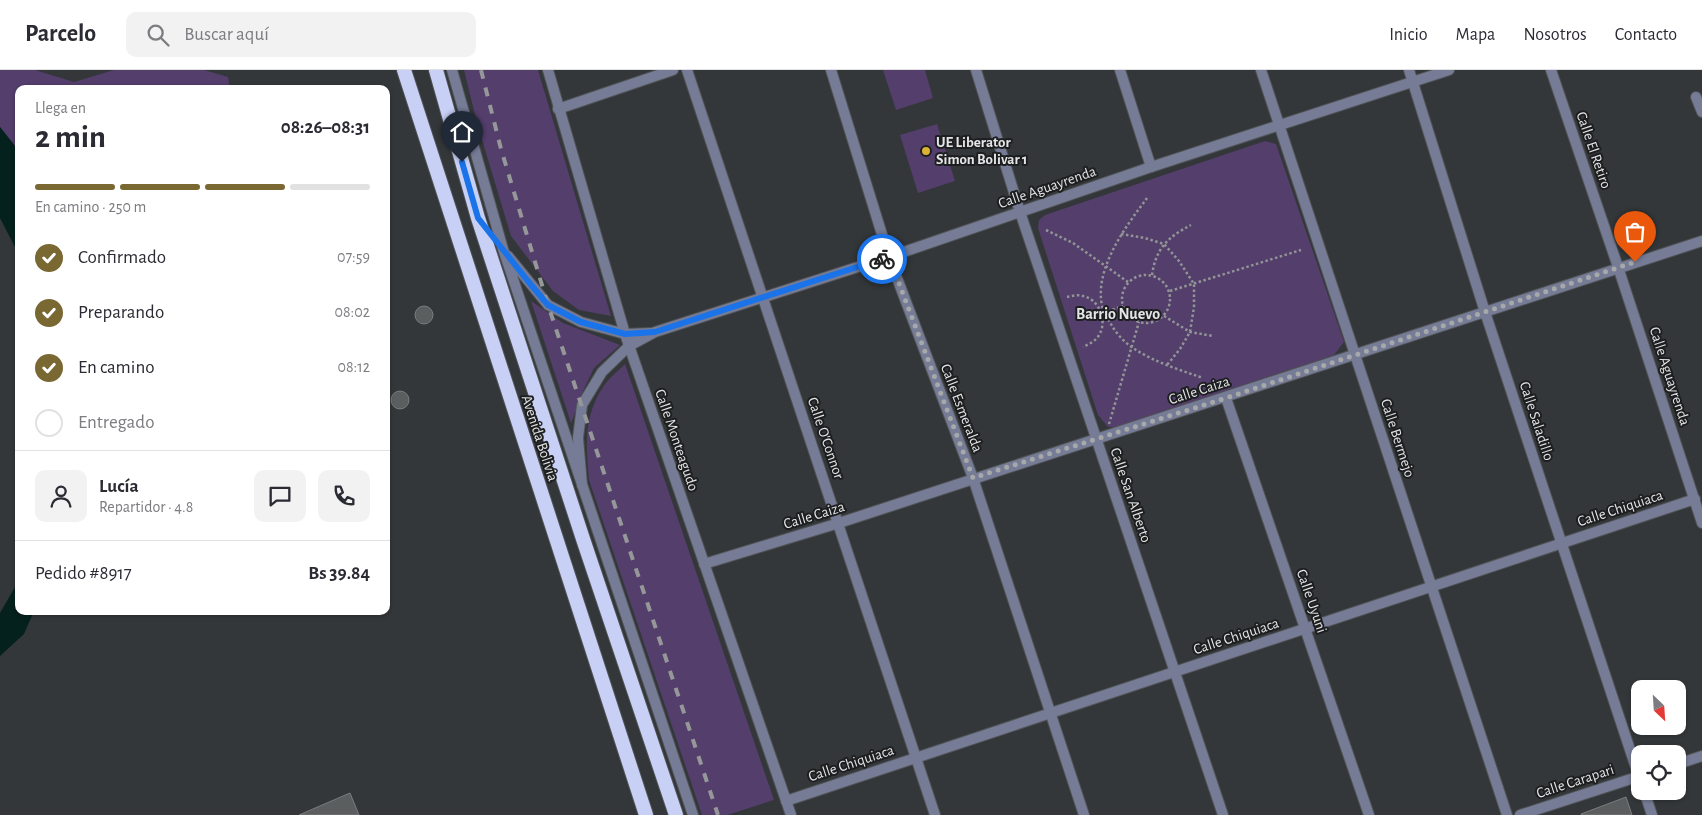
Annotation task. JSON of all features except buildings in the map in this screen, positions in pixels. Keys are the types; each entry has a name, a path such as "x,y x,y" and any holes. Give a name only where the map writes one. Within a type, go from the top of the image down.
{"highway":[{"name":"Avenida Bolivia","path":"404,70 646,815"},
{"name":"Avenida Bolivia","path":"436,70 478,218 676,815"}],"street":[{"path":"452,70 503,249 693,815"},
{"name":"Calle Monteagudo","path":"548,70 625,334 790,815"},
{"path":"558,109 673,70"},
{"name":"Calle O'Connor","path":"687,70 936,815"},
{"name":"Calle Esmeralda","path":"831,70 889,257 973,478 1084,815"},
{"name":"Calle San Alberto","path":"976,70 1020,212 1223,815"},
{"path":"1120,70 1151,167"},
{"name":"Calle Bermejo","path":"1261,70 1507,815"},
{"name":"Calle Saladillo","path":"1409,70 1485,312 1631,751"},
{"name":"Calle Aguayrenda","path":"655,332 889,257 1151,167 1449,70"},
{"name":"Calle El Retiro","path":"1550,70 1618,267"},
{"path":"1696,98 1702,112"},
{"path":"478,218 548,305 581,322 625,334 655,332"},
{"name":"Calle Caiza","path":"704,564 839,523 973,478 1226,398 1618,267 1702,241"},
{"name":"Calle Aguayrenda","path":"1618,267 1702,523"},
{"path":"582,484 578,438 582,405 602,372 629,346 655,332"},
{"name":"Calle Uyuni","path":"1226,398 1369,815"},
{"name":"Calle Chiquiaca","path":"786,801 1695,499"},
{"path":"1686,761 1702,756"},
{"name":"Calle Carapari","path":"1520,815 1631,781"},
{"path":"1647,800 1652,815"}],"path":[{"path":"1083,347 1093,342 1100,334 1103,325 1102,291 1106,266 1121,234 1147,198"},
{"path":"1152,275 1154,263 1164,244 1175,233 1191,224"},
{"path":"1046,230 1073,243 1128,282"},
{"path":"1121,234 1145,238 1164,244 1179,261 1194,284 1194,307 1190,332 1180,350 1167,365"},
{"path":"1170,291 1301,250"},
{"path":"1152,275 1160,278 1166,284 1170,291 1170,304 1164,316 1152,322 1139,322 1126,313 1123,306 1123,294 1128,282 1135,277 1152,275"},
{"path":"1067,297 1080,295 1093,300 1117,333 1131,348 1167,365 1203,378"},
{"path":"1103,313 1123,306"},
{"path":"1164,316 1190,332 1213,336"},
{"path":"1108,427 1139,322"}],"shaded area":[{"path":"0,70 35,70 74,82 114,70 204,70 228,77 229,85 15,85 15,146 0,127"},
{"path":"464,70 538,70 611,316 579,310 553,291 511,236 477,123"},
{"path":"883,70 925,70 933,98 896,110"},
{"path":"937,124 955,181 918,193 900,135"},
{"path":"0,127 15,146 15,247 0,218"},
{"path":"1265,141 1276,144 1344,342 1334,355 1118,427 1108,427 1098,415 1038,228 1039,220 1045,215"},
{"path":"531,301 563,323 620,345 594,368 571,423"},
{"path":"625,364 774,800 727,815 702,815 589,480 587,432 592,410 603,387"},
{"path":"15,587 15,615 32,615 24,634 0,656 0,613"}],"railway":[{"path":"481,70 501,149 548,305 718,815"}],"way so far":[{"path":"882,259 889,257 973,478 1226,398 1635,262"}],"place":[{"name":"UE Liberator Simon Bolivar 1","path":"926,151"}],"district":[{"name":"Barrio Nuevo","path":"1118,313"}],"route":[{"path":"462,162 478,218 548,305 581,322 625,334 655,332 882,259"}]}
